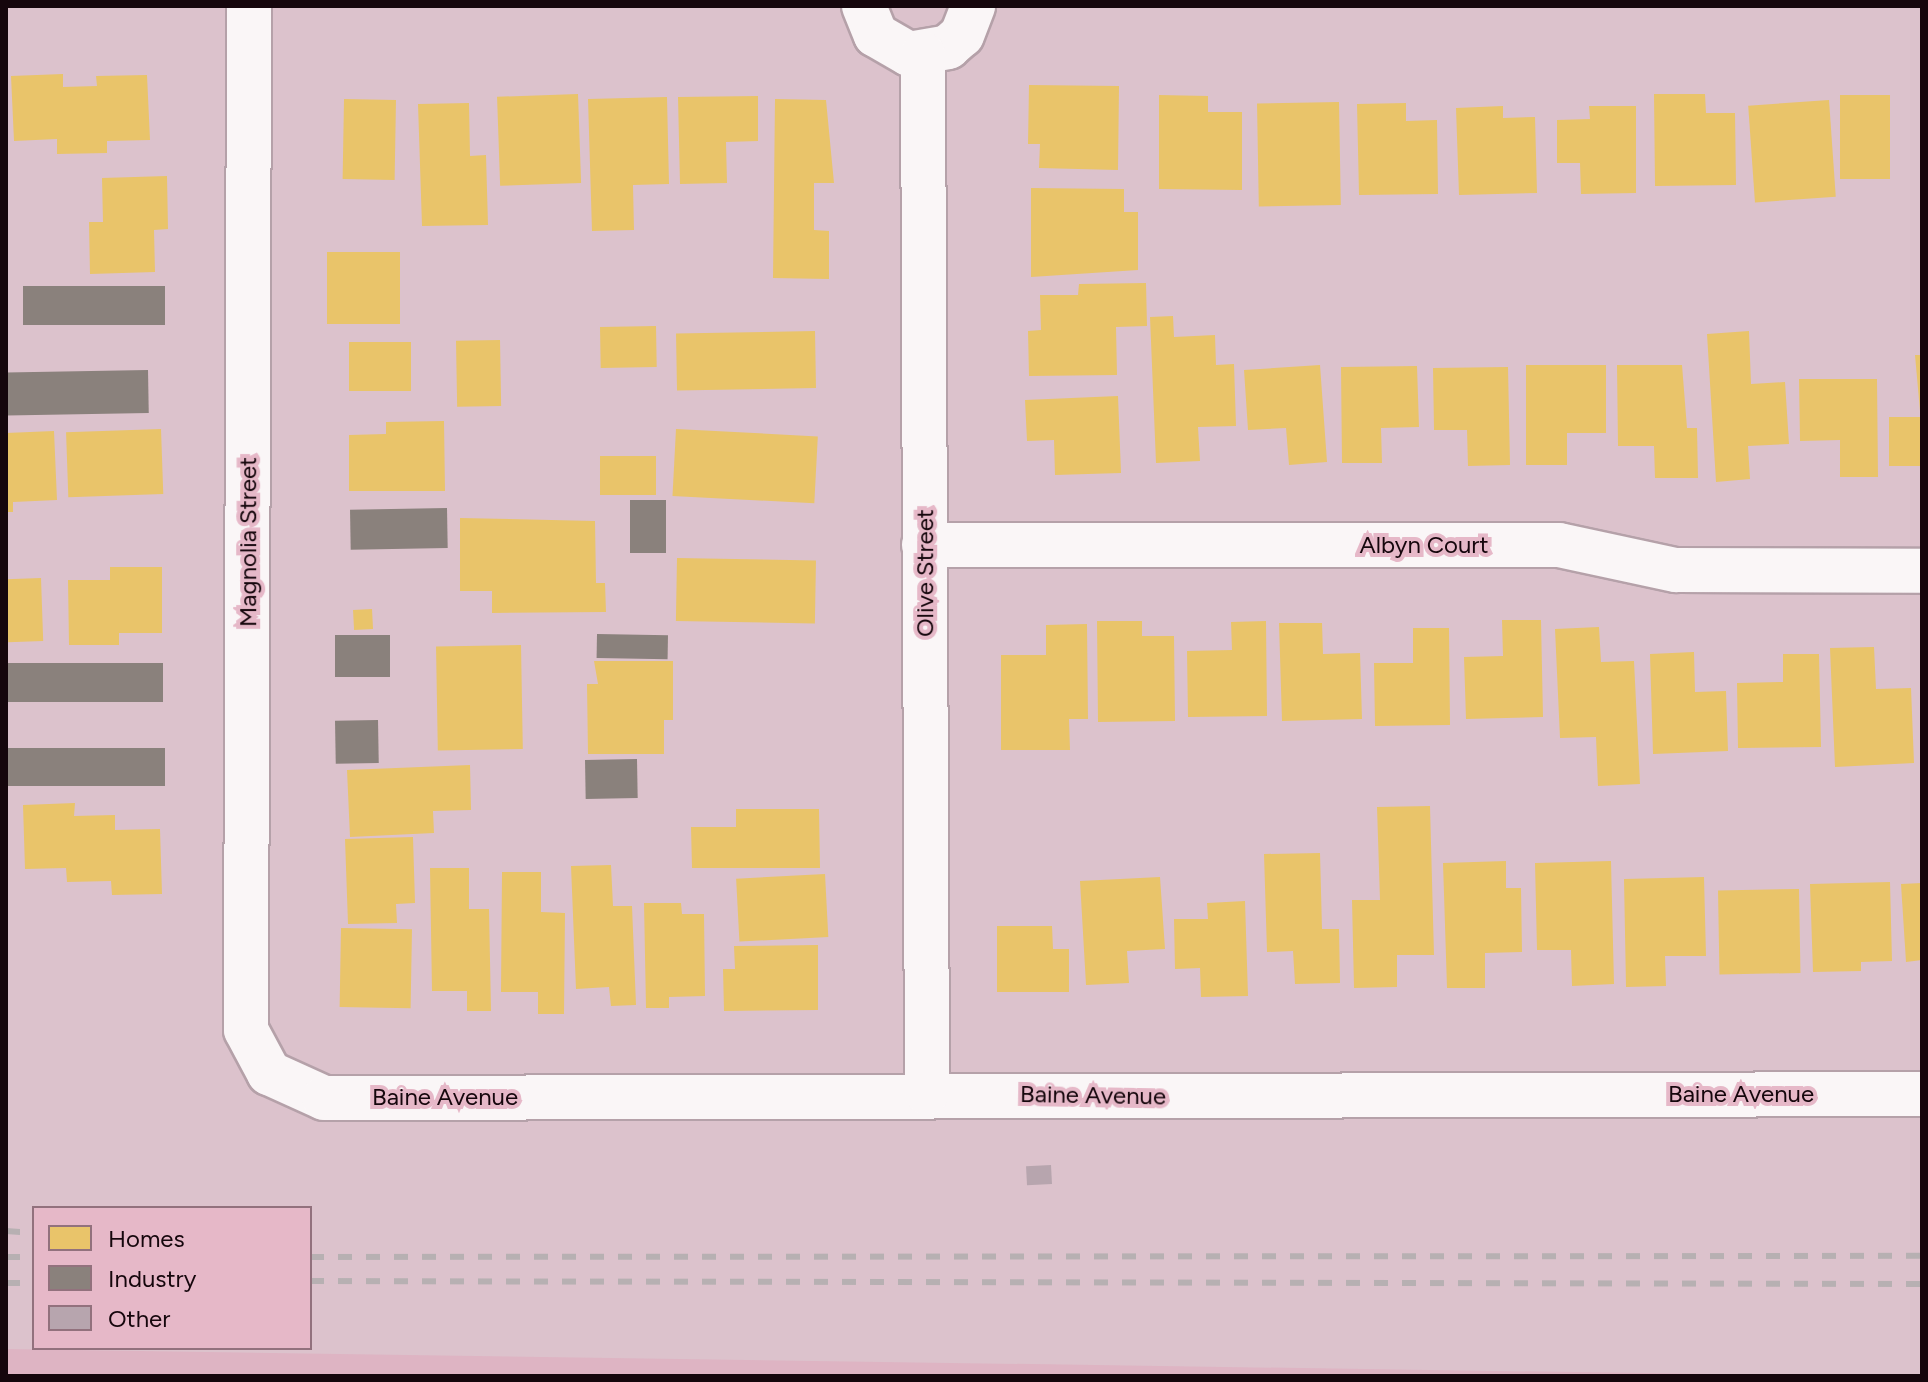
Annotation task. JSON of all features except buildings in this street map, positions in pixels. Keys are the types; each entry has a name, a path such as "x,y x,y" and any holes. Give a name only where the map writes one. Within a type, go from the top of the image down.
{"street":[{"name":"Magnolia Street","path":"249,6 246,1030 269,1073"},
{"path":"864,6 876,35 891,48 923,54 962,35 973,6"},
{"name":"Olive Street","path":"923,54 927,1093"},
{"name":"Albyn Court","path":"924,545 1559,545 1676,570 1922,571"},
{"name":"Baine Avenue","path":"269,1073 324,1098 927,1093 1922,1094"}],"shaded area":[{"path":"6,1349 1840,1376 6,1376"}],"railway":[{"path":"6,1231 32,1233"},
{"path":"312,1257 1922,1256"},
{"path":"6,1257 32,1257"},
{"path":"312,1281 1922,1284"},
{"path":"6,1283 32,1283"}]}
